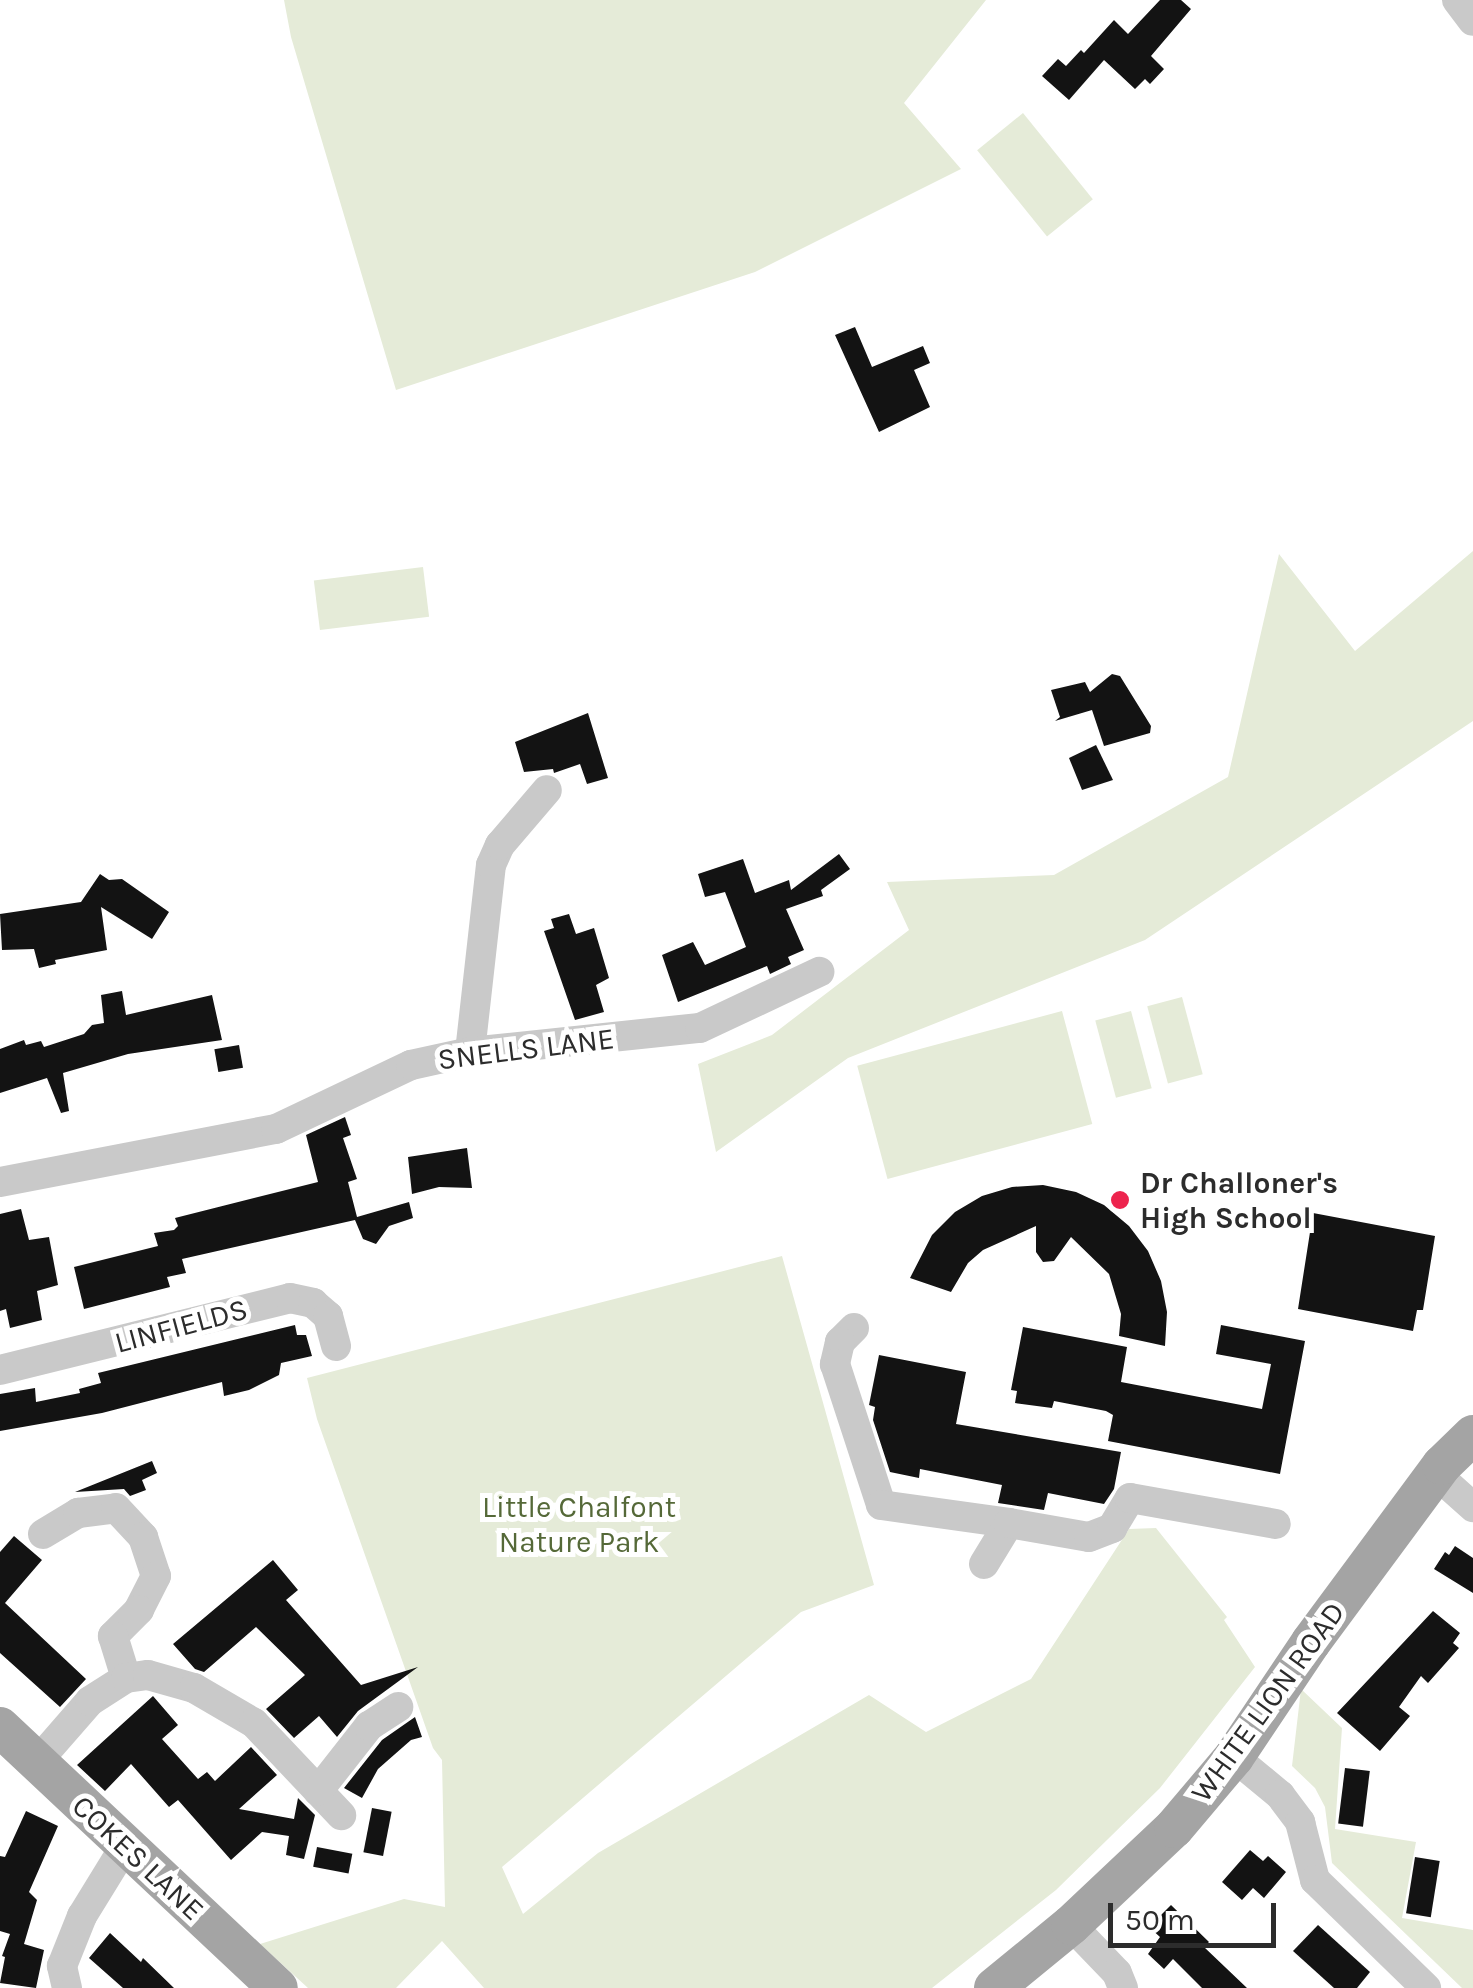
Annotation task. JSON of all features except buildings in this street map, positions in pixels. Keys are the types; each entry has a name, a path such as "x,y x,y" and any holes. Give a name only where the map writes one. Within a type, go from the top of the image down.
{"main road":[{"name":"WHITE LION ROAD","path":"994,1988 1072,1925 1174,1828 1234,1757 1312,1642 1436,1474 1473,1435"},
{"name":"COKES LANE","path":"0,1727 278,1988"}],"street":[{"path":"1457,0 1473,21"},
{"path":"470,1052 491,865 500,845 547,790"},
{"name":"SNELLS LANE","path":"0,1182 276,1129 411,1064 470,1052 700,1028 819,972"},
{"name":"LINFIELDS","path":"0,1370 290,1298 313,1304 328,1316 336,1346"},
{"path":"854,1328 840,1342 834,1364 882,1505 1089,1536 1112,1528 1130,1498 1276,1524"},
{"path":"1436,1474 1473,1507"},
{"path":"44,1534 78,1513 116,1508 143,1538 156,1576 140,1610 113,1636 126,1678"},
{"path":"984,1564 1009,1523"},
{"path":"36,1762 90,1700 126,1678 148,1675 194,1688 254,1723 341,1816"},
{"path":"318,1791 369,1726 398,1707"},
{"path":"1234,1757 1280,1795 1300,1822 1314,1880 1426,1988"},
{"path":"68,1988 62,1966 82,1916 125,1846"},
{"path":"1072,1925 1117,1973 1123,1988"}],"green space":[{"path":"284,0 986,0 904,103 961,169 755,272 396,390 291,37"},
{"path":"1023,113 1093,199 1047,236 977,150"},
{"path":"1473,551 1473,721 1145,940 848,1058 716,1152 698,1064 772,1035 909,930 887,882 1054,875 1228,777 1279,554 1355,651"},
{"path":"423,567 429,617 320,630 314,580"},
{"path":"1182,997 1203,1074 1168,1084 1147,1006"},
{"path":"1062,1011 1092,1124 888,1179 857,1066"},
{"path":"1131,1011 1152,1088 1116,1098 1095,1021"},
{"name":"Little Chalfont Nature Park","path":"782,1256 874,1585 801,1612 502,1867 523,1914 598,1853 869,1695 926,1732 1031,1679 1129,1529 1156,1528 1227,1617 1224,1620 1255,1667 1160,1788 1056,1890 932,1988 484,1988 442,1941 396,1988 308,1988 260,1944 404,1899 445,1907 442,1760 433,1748 317,1419 307,1378"},
{"path":"1301,1689 1342,1728 1335,1829 1416,1842 1402,1918 1473,1930 1473,1988 1462,1988 1332,1863 1325,1807 1315,1788 1292,1766"}],"place":[{"name":"Dr Challoner's High School","path":"1120,1200"}]}
